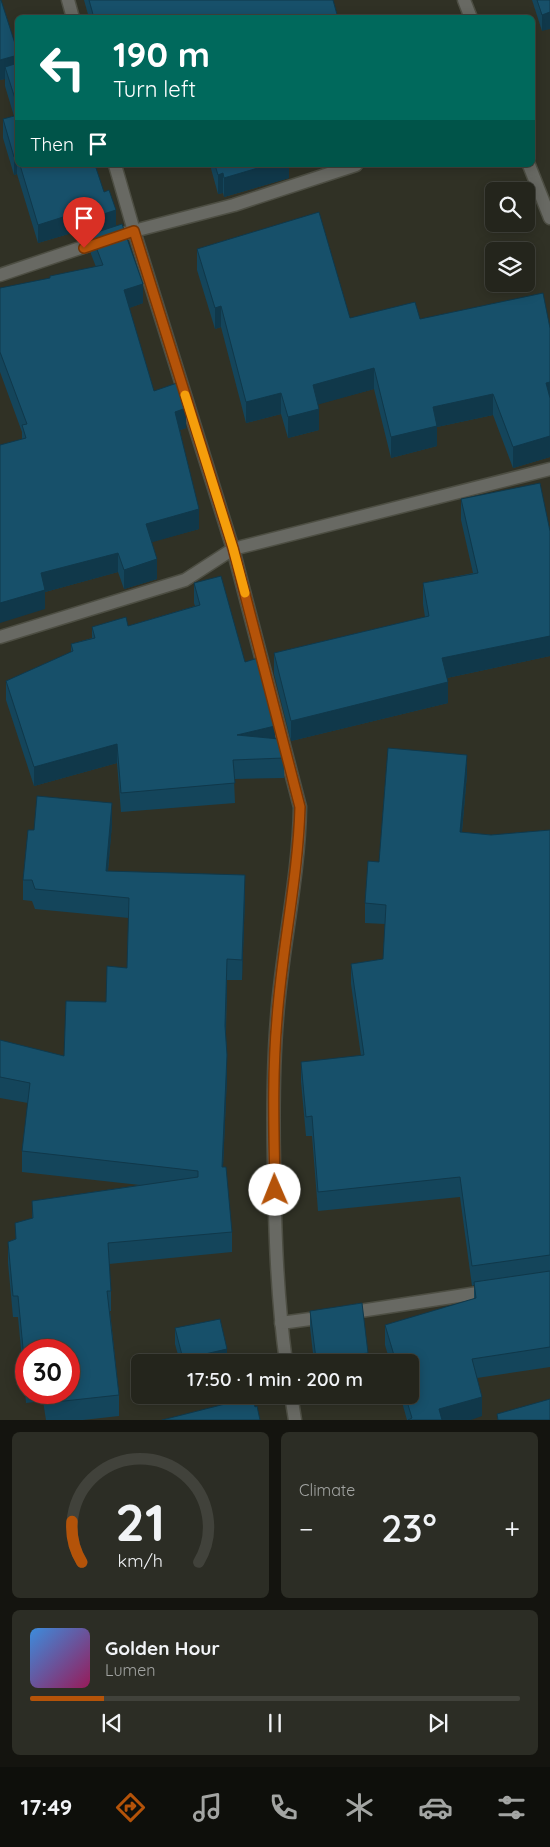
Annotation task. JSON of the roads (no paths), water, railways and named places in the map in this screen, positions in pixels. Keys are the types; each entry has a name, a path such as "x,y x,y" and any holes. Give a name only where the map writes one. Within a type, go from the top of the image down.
{"street":[{"path":"68,0 72,15"},
{"path":"464,0 470,15"},
{"path":"116,167 233,548 300,807 297,869 284,951 276,1029 273,1114 274,1181 281,1323 285,1354"},
{"path":"0,275 134,231 234,205 350,167"},
{"path":"530,167 550,218"},
{"path":"0,637 185,580 233,548 550,469"},
{"path":"281,1323 502,1290"},
{"path":"292,1404 295,1420"}]}
